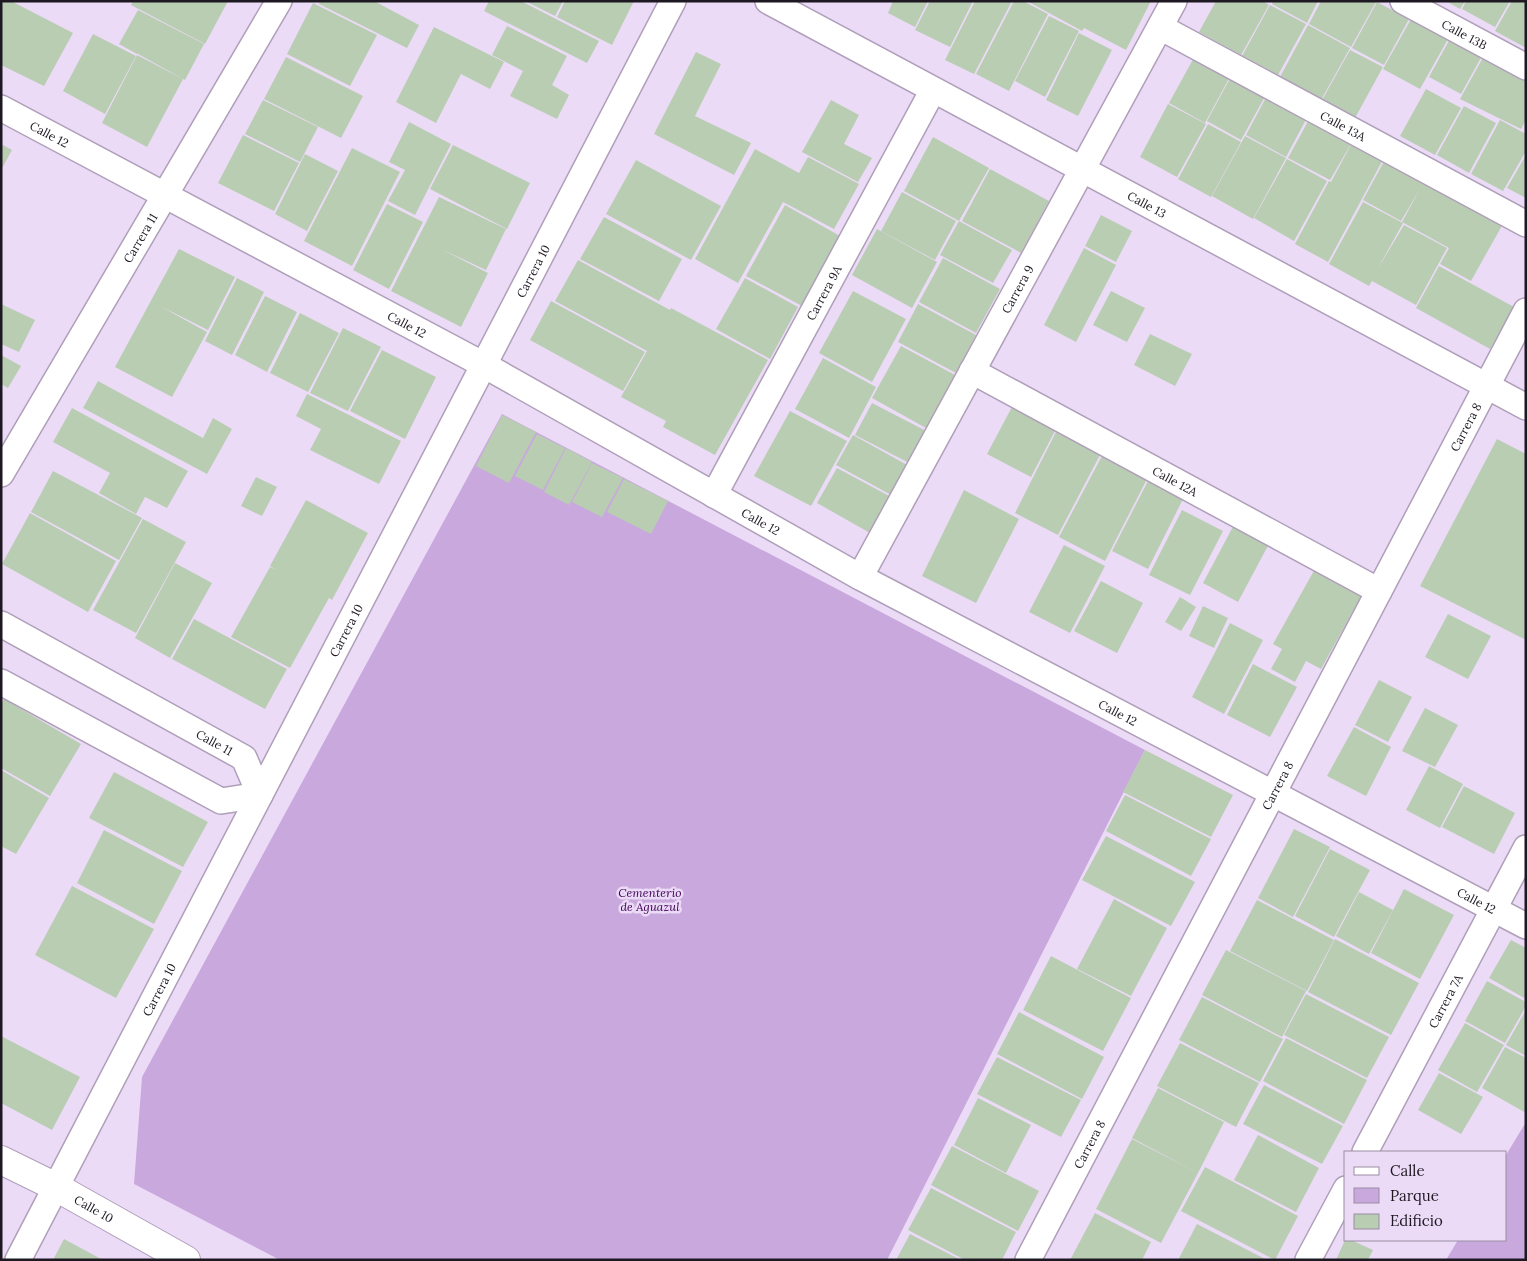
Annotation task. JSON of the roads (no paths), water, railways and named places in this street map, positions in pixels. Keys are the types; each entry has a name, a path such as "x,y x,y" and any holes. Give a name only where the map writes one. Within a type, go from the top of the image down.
{"street":[{"name":"Carrera 11","path":"1,474 279,1"},
{"name":"Carrera 10","path":"18,1260 673,1"},
{"name":"Calle 13","path":"768,1 1526,407"},
{"name":"Carrera 9","path":"860,577 1174,1"},
{"name":"Calle 13B","path":"1403,1 1526,67"},
{"name":"Calle 13A","path":"1160,27 1526,224"},
{"name":"Carrera 9A","path":"714,494 933,90"},
{"name":"Calle 12","path":"1,108 484,365 860,577 1526,926"},
{"name":"Carrera 8","path":"1028,1260 1526,311"},
{"name":"Calle 12A","path":"972,371 1379,592"},
{"name":"Calle 11","path":"1,624 244,758 260,794"},
{"path":"1,682 222,801 260,794"},
{"name":"Carrera 7A","path":"1366,1151 1526,848"},
{"name":"Calle 10","path":"1,1160 56,1187 186,1260"},
{"path":"1308,1260 1344,1193"}],"park label":[{"name":"Cementerio de Aguazul","path":"650,899"}]}
